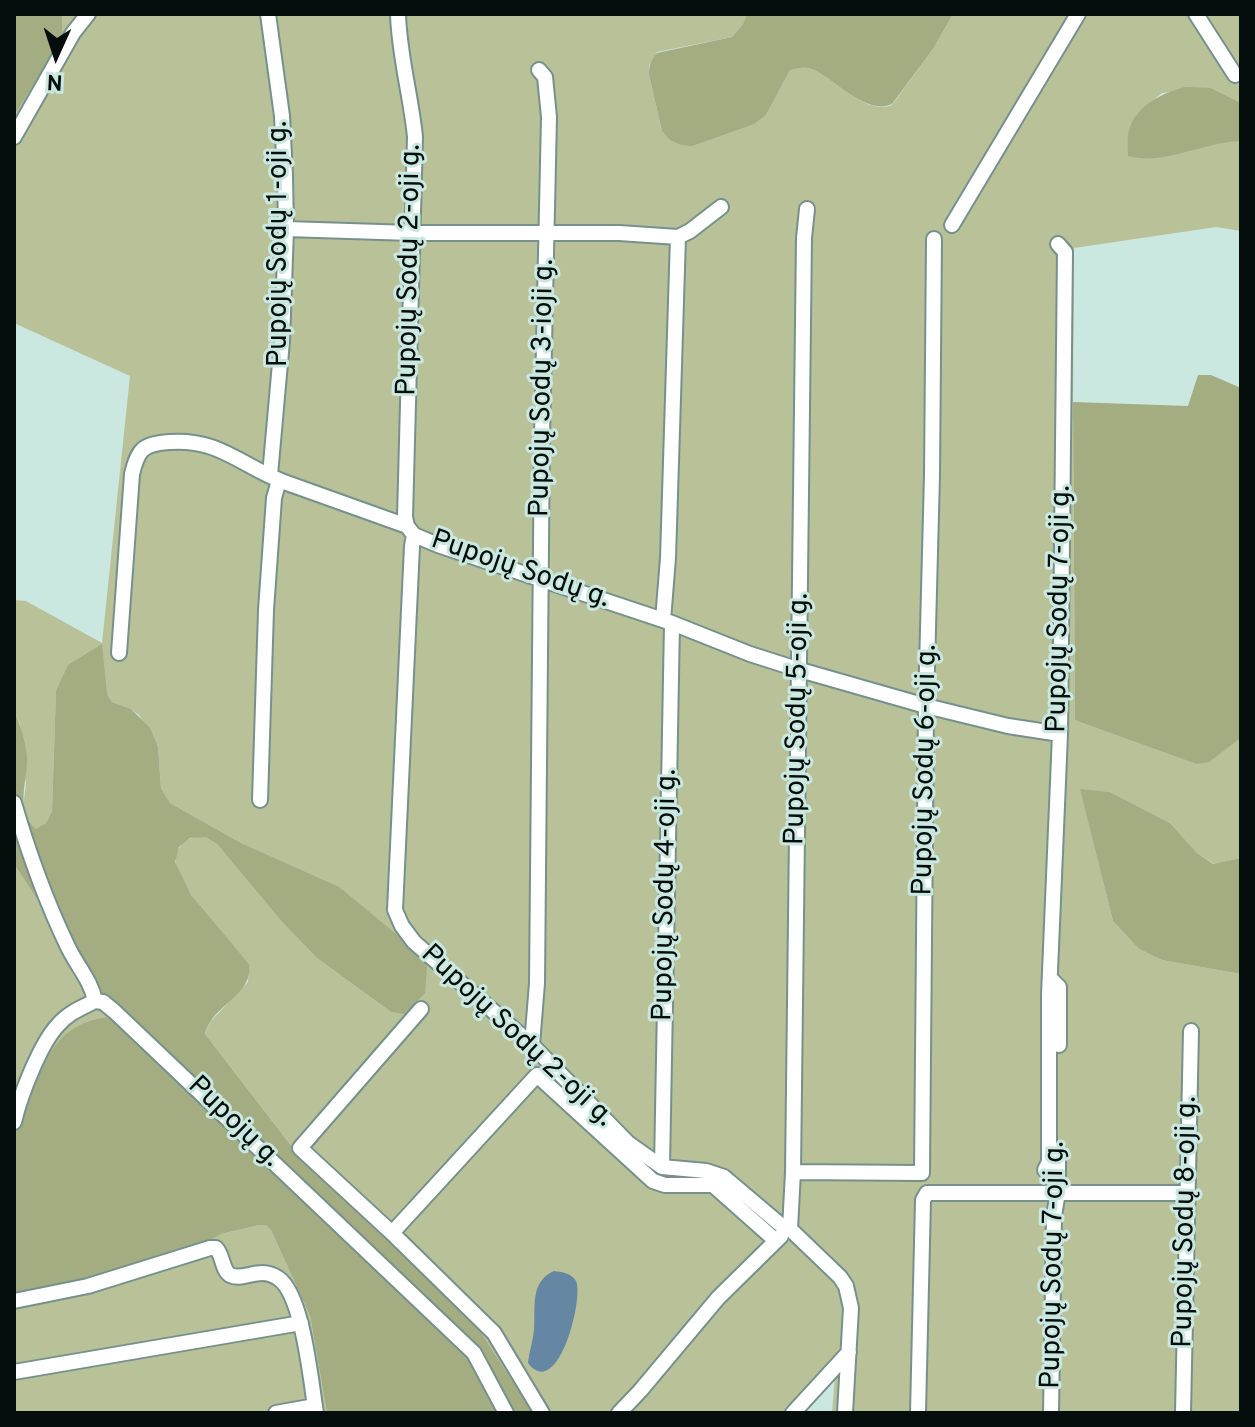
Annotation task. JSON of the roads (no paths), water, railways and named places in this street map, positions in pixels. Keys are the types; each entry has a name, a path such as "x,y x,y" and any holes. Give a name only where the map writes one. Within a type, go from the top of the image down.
{"street":[{"path":"14,137 73,33 88,14"},
{"name":"Pupojų Sodų 1-oji g.","path":"260,800 266,610 286,229 282,116 268,14"},
{"name":"Pupojų Sodų 2-oji g.","path":"398,14 415,137 405,517 411,530 411,562 395,910 414,942 532,1045 642,1155 662,1167 717,1173 724,1177 782,1226 790,1229 840,1277 846,1286 851,1308 845,1413"},
{"path":"952,225 1078,14"},
{"path":"1196,14 1235,75"},
{"name":"Pupojų Sodų 3-ioji g.","path":"532,1045 537,983 549,117 545,77 539,70"},
{"path":"286,229 412,233 619,233 678,237 721,207"},
{"name":"Pupojų Sodų 5-oji g.","path":"790,1229 804,238 807,209"},
{"name":"Pupojų Sodų 4-oji g.","path":"662,1167 668,558 678,237"},
{"name":"Pupojų Sodų 6-oji g.","path":"793,1172 922,1173 934,239"},
{"name":"Pupojų Sodų 7-oji g.","path":"1045,1170 1049,1162 1050,978 1060,734 1065,252 1058,244"},
{"name":"Pupojų Sodų g.","path":"119,653 132,474 140,451 164,442 197,442 214,446 275,478 411,530 469,557 667,622 750,654 926,706 1008,726 1060,734"},
{"path":"14,803 29,853 68,947 92,987 95,1001 73,1011 48,1037 17,1097 14,1122"},
{"name":"Pupojų Sodų 7-oji g.","path":"1050,978 1059,987 1058,1192 1054,1216 1051,1413"},
{"name":"Pupojų g.","path":"95,1001 103,1002 114,1011 474,1353 506,1413"},
{"path":"421,1009 300,1148 494,1333 542,1413"},
{"name":"Pupojų Sodų 8-oji g.","path":"1183,1413 1191,1031"},
{"path":"392,1233 537,1075 653,1181 665,1185 713,1185 775,1240"},
{"path":"918,1413 924,1196 931,1192 1187,1193"},
{"path":"619,1413 718,1298 775,1240 790,1229"},
{"path":"14,1301 88,1286 216,1248 230,1275 267,1272 281,1279 289,1290 301,1323 316,1409 276,1413"},
{"path":"14,1372 301,1323"},
{"path":"793,1413 849,1352"}],"water":[{"path":"554,1271 563,1272 576,1281 576,1306 566,1343 558,1359 549,1369 539,1371 528,1363 534,1330 535,1297 541,1282"}]}
